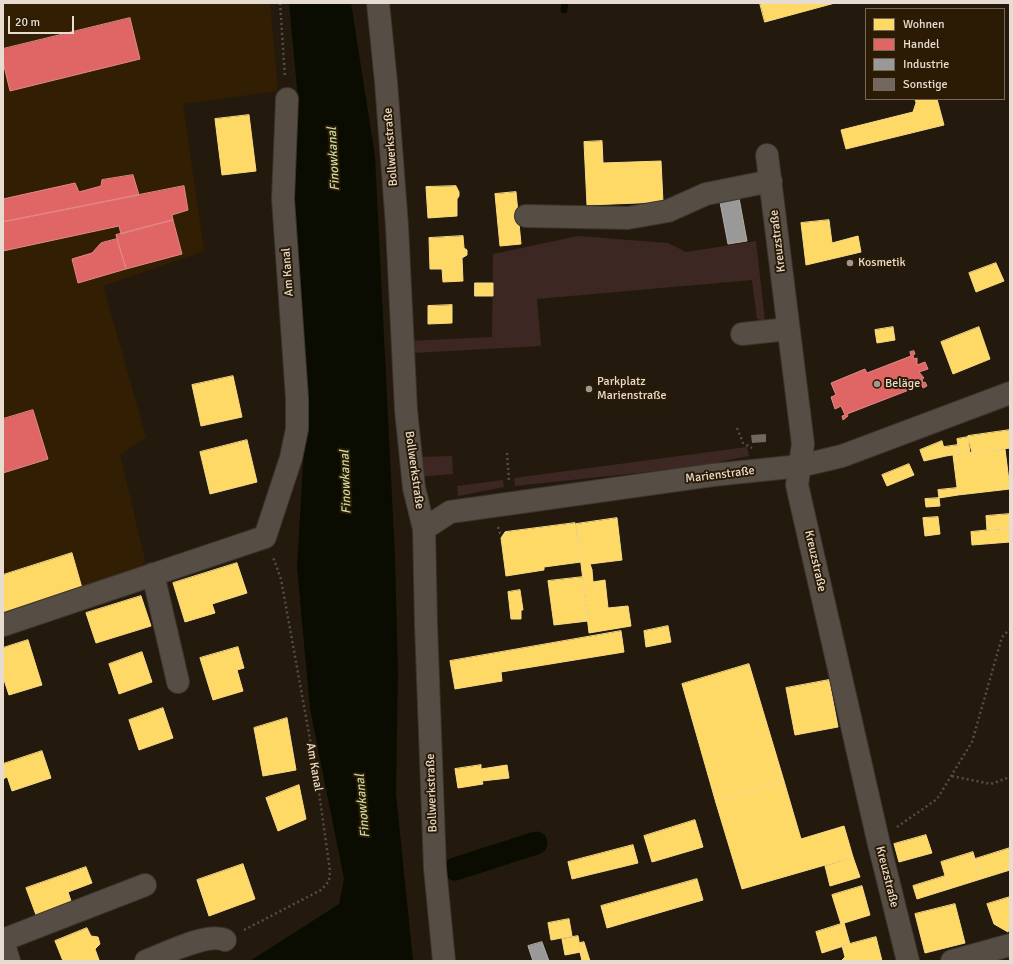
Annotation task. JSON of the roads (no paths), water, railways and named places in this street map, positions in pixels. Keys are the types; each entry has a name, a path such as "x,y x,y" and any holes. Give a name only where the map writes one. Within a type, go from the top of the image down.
{"street":[{"name":"Bollwerkstraße","path":"378,3 386,82 397,226 406,410 424,529 435,868 444,961"},
{"name":"Am Kanal","path":"153,574 265,537 291,458 297,429 297,398 283,200 287,99"},
{"name":"Kreuzstraße","path":"767,155 803,444 798,484 878,840 908,961"},
{"path":"526,216 628,218 668,211 706,194 771,181"},
{"path":"742,334 788,329"},
{"name":"Marienstraße","path":"424,529 450,512 713,475 800,466 842,456 1010,393"},
{"path":"3,626 153,574 178,682"},
{"path":"9,961 3,941 145,885"},
{"path":"146,961 207,939 218,937 225,940"},
{"path":"952,961 1010,945"}],"water":[{"name":"Finowkanal","path":"289,3 351,3 375,156 395,558 398,671 396,794 413,961 250,961 339,904 344,879 310,709 297,567 307,397 292,194 297,88"}],"waterway":[{"path":"564,10 565,3"},
{"path":"455,869 536,843"}],"place":[{"name":"Kosmetik","path":"850,263"},
{"name":"Beläge","path":"877,384"},
{"name":"Parkplatz Marienstraße","path":"589,389"}]}
